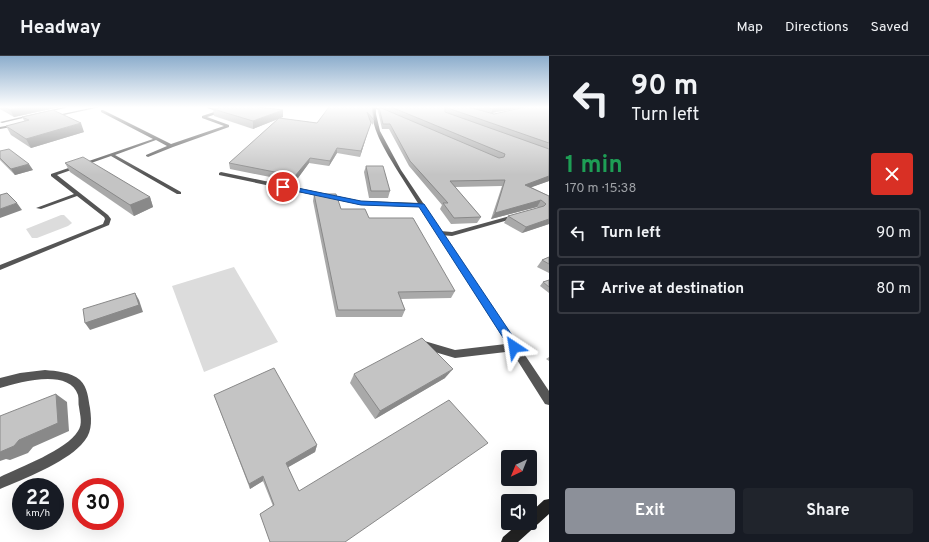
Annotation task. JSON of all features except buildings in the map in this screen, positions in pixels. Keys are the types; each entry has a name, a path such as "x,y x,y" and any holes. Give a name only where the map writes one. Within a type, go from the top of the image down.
{"main road":[{"path":"537,515 549,505"},
{"path":"508,542 521,530"}],"street":[{"path":"138,130 171,146"},
{"path":"148,156 171,146 218,130"},
{"path":"378,130 399,170 421,205 549,400"},
{"path":"0,268 106,225 108,219 106,216 53,175 156,139"},
{"path":"112,154 179,193"},
{"path":"221,174 361,203 421,205"},
{"path":"39,208 78,194"},
{"path":"440,233 452,234 523,214"},
{"path":"416,342 455,354 514,347"},
{"path":"0,383 45,374 61,376 73,381 82,392 87,422 82,436 71,448 0,483"}],"shaded area":[{"path":"64,215 72,223 37,238 32,238 26,229"},
{"path":"234,267 278,342 204,372 172,286"}],"route":[{"path":"283,187 361,203 421,205 514,347"}]}
